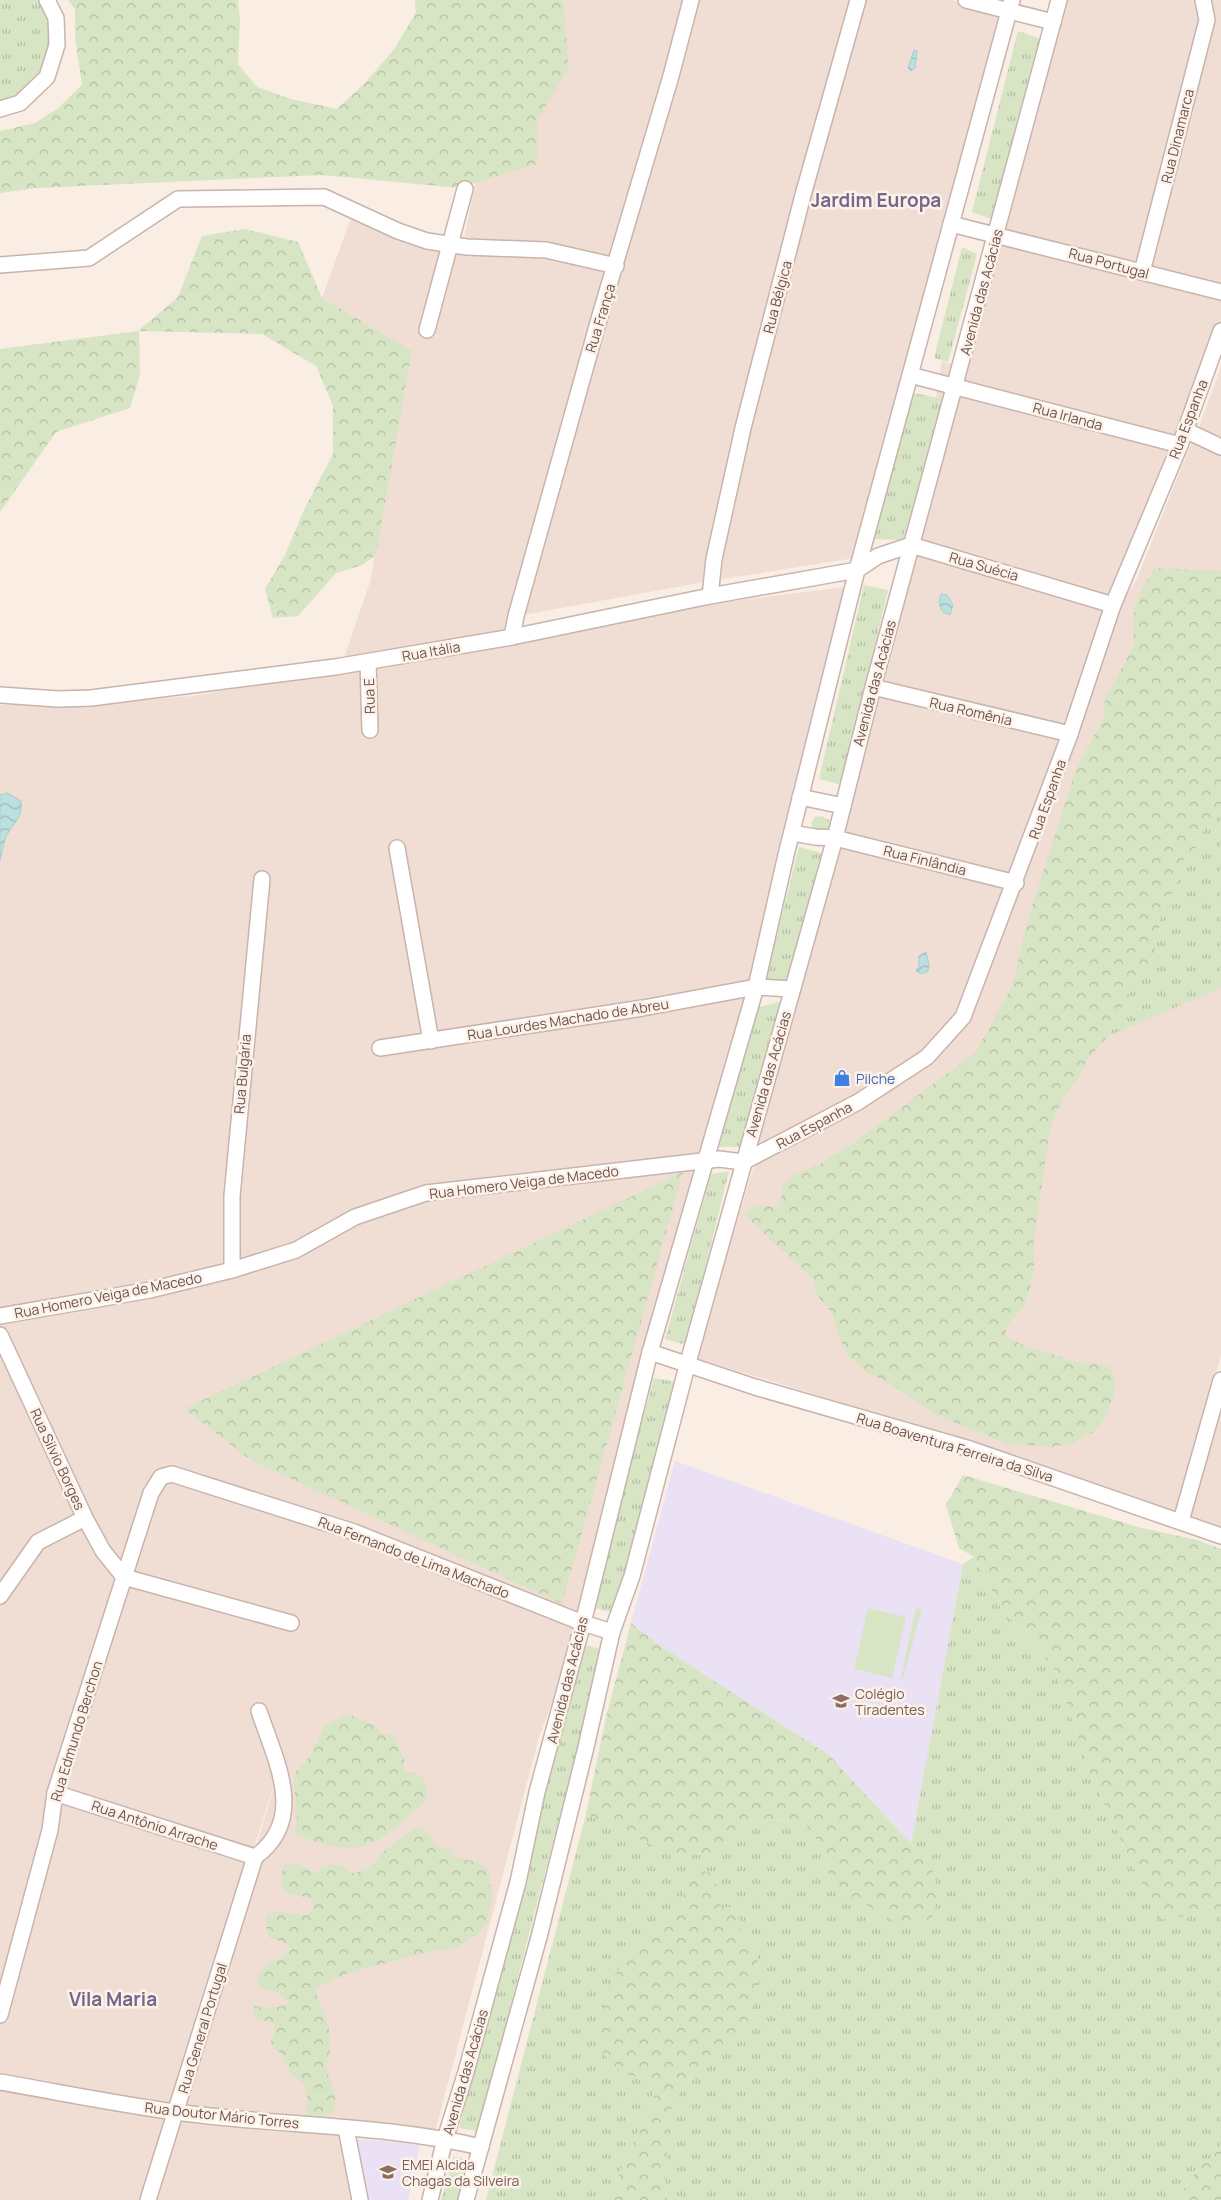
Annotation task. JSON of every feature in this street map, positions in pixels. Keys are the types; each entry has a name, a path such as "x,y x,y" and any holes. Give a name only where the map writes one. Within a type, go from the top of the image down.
{"street":[{"path":"0,109 20,103 47,77 57,45 56,18 47,0"},
{"name":"Rua França","path":"512,637 516,616 593,341 671,76 691,0"},
{"name":"Rua Bélgica","path":"710,596 714,559 742,428 858,0"},
{"path":"966,0 1010,6 1053,22"},
{"name":"Avenida das Acácias","path":"466,2200 539,1937 612,1632 639,1552 687,1366 743,1162 835,838 873,687 956,387 1059,0"},
{"name":"Rua Dinamarca","path":"1142,272 1207,20 1203,0"},
{"name":"Avenida das Acácias","path":"430,2200 445,2139 466,2072 518,1882 537,1792 583,1623 650,1352 713,1160 756,987 800,796 857,570 1010,6"},
{"path":"427,330 465,189"},
{"path":"0,265 89,258 178,199 324,197 398,231 427,241 450,245 546,250 616,266"},
{"name":"Rua Portugal","path":"951,224 1221,292"},
{"name":"Rua Espanha","path":"743,1162 858,1102 927,1057 963,1017 1016,883 1070,734 1113,605 1180,445 1221,330"},
{"name":"Rua Irlanda","path":"910,375 1180,445"},
{"path":"1185,430 1221,447"},
{"path":"857,570 878,556 911,545"},
{"name":"Rua Suécia","path":"911,545 1113,605"},
{"name":"Rua Itália","path":"0,695 58,699 91,698 368,662 512,637 710,596 857,570"},
{"name":"Rua E","path":"368,662 370,730"},
{"name":"Rua Romênia","path":"873,687 1070,734"},
{"path":"800,796 842,806"},
{"name":"Rua Finlândia","path":"792,832 815,837 835,838 1016,883"},
{"path":"398,848 431,1041"},
{"name":"Rua Bulgária","path":"232,1270 232,1196 262,879"},
{"name":"Rua Lourdes Machado de Abreu","path":"380,1048 643,1008 756,987 792,989"},
{"name":"Rua Homero Veiga de Macedo","path":"0,1316 150,1290 232,1270 296,1250 355,1217 426,1193 713,1160 743,1162"},
{"name":"Rua Silvio Borges","path":"0,1335 85,1518 103,1551 124,1577"},
{"path":"650,1352 687,1366"},
{"name":"Rua Boaventura Ferreira da Silva","path":"687,1366 970,1449 1221,1536"},
{"path":"1181,1521 1220,1390"},
{"name":"Rua Edmundo Berchon","path":"0,2015 50,1830 55,1793 155,1483 161,1477 172,1474 186,1478"},
{"name":"Rua Fernando de Lima Machado","path":"186,1478 354,1532 583,1623 612,1632"},
{"path":"0,1596 38,1542 85,1518"},
{"path":"124,1577 291,1623"},
{"path":"255,1857 276,1838 286,1798 283,1783 259,1711"},
{"name":"Rua Antônio Arrache","path":"55,1793 255,1857"},
{"name":"Rua General Portugal","path":"148,2200 255,1857"},
{"name":"Rua Doutor Mário Torres","path":"0,2082 176,2112 445,2139 481,2147"},
{"path":"346,2128 360,2200"}],"shaded area":[{"path":"512,0 952,0 1007,17 861,557 710,581 517,616 521,640 708,604 854,586 756,987 583,1623 539,1737 434,2136 346,2128 359,2200 150,2200 286,1747 253,1850 66,1790 120,1590 55,1793 0,1985 0,705 86,704 193,696 340,670 370,582 412,352 322,298 351,218 384,234 434,250 463,245"},
{"path":"1059,0 1221,0 1221,331 963,1017 927,1057 743,1162 911,545 942,361 960,367"},
{"path":"1221,367 1221,437 1199,427"},
{"path":"1192,441 1221,455 1221,1355 1176,1513 966,1441 696,1358 755,1162 864,1107 969,1020 1120,604 1137,579"},
{"path":"1221,1399 1221,1528 1188,1517"},
{"name":"Colégio Tiradentes","path":"675,1461 963,1564 911,1844 829,1755 662,1647 631,1623"},
{"path":"62,1798 248,1859 171,2106 0,2073 0,2021"},
{"path":"0,2082 166,2111 142,2200 0,2200"},
{"name":"EMEI Alcida Chagas da Silveira","path":"357,2139 420,2144 408,2200 368,2200"}],"green space":[{"path":"0,0 47,0 56,18 47,77 0,109"},
{"path":"68,0 238,0 240,20 238,64 257,87 291,99 337,109 365,83 395,48 416,12 415,0 563,0 569,68 537,120 537,164 459,188 322,175 37,188 0,193 0,131 35,123 57,109 82,85 75,37 75,9"},
{"path":"1018,31 1041,39 991,219 972,212"},
{"path":"245,229 298,242 322,298 412,351 376,555 362,565 336,573 298,616 273,618 265,589 285,555 305,508 333,454 333,406 316,366 262,334 139,331 140,374 130,408 56,432 0,512 0,349 138,331 178,297 202,236"},
{"path":"962,247 977,254 948,362 934,358"},
{"path":"913,393 944,399 903,540 872,539"},
{"path":"1155,568 1221,571 1221,808 1207,821 1196,847 1180,863 1178,883 1162,909 1154,955 1133,986 1108,1036 1087,1060 1080,1076 1063,1099 1051,1124 1034,1240 1034,1269 1030,1290 1024,1306 1005,1328 1007,1337 1025,1346 1077,1362 1109,1366 1115,1378 1114,1395 1108,1412 1097,1430 1072,1444 1049,1447 1005,1443 937,1415 887,1382 866,1372 848,1355 838,1336 832,1313 816,1294 813,1280 744,1214 757,1205 780,1207 783,1187 794,1175 820,1164 855,1142 975,1053 1012,986 1028,919 1076,769 1103,719 1105,699 1135,644 1133,622 1136,603 1143,586"},
{"path":"864,585 888,590 842,785 819,779"},
{"path":"1221,808 1221,988 1108,1036 1133,986 1154,955 1162,909 1178,883 1180,863 1196,847 1207,821"},
{"path":"822,816 829,820 830,827 827,833 813,830 811,823 815,817"},
{"path":"799,847 822,853 789,984 766,979"},
{"path":"782,1001 740,1147 719,1147 756,1008"},
{"path":"729,1171 686,1345 665,1339 711,1174"},
{"path":"683,1172 562,1604 252,1461 184,1409"},
{"path":"654,1378 676,1382 614,1613 591,1607"},
{"path":"963,1475 1142,1528 1197,1540 1221,1549 1221,1913 1158,1919 1089,1771 1055,1669 1001,1608 974,1557 959,1548 946,1505"},
{"path":"974,1557 1001,1608 1055,1669 1089,1771 1158,1919 1221,1913 1221,2148 1199,2168 1176,2200 667,2200 665,2156 666,2132 670,2112 675,2100 692,2075 748,2024 756,1951 741,1935 739,1920 721,1908 719,1891 684,1887 683,1908 658,1922 622,2074 649,2078 654,2099 608,2198 604,2200 486,2200 586,1814 667,1851 713,1856 747,1822 793,1820 806,1825 825,1851 829,1884 930,1862 911,1844 963,1564"},
{"path":"868,1608 906,1617 892,1678 854,1669"},
{"path":"916,1608 922,1609 903,1678 901,1678"},
{"path":"631,1623 662,1647 829,1755 930,1862 939,1894 930,1924 902,1926 829,1883 825,1851 806,1825 792,1820 747,1822 713,1856 667,1852 586,1814 606,1717"},
{"path":"583,1645 603,1649 478,2131 459,2128"},
{"path":"348,1714 375,1725 382,1735 393,1735 404,1759 404,1772 411,1772 420,1776 425,1783 427,1793 426,1800 395,1828 367,1845 352,1848 336,1847 317,1842 295,1833 297,1818 294,1781 296,1771 306,1762 326,1725"},
{"path":"414,1828 425,1829 437,1847 441,1849 449,1847 453,1857 478,1862 488,1870 492,1894 487,1923 476,1935 458,1947 432,1951 348,1973 315,1989 329,2028 330,2058 325,2065 335,2098 332,2113 320,2116 306,2115 307,2096 305,2086 291,2075 281,2053 272,2047 271,2040 275,2029 273,2023 256,2018 253,2013 254,2006 277,2007 289,2002 277,1992 263,1989 257,1982 259,1975 266,1966 292,1949 284,1942 269,1938 265,1922 267,1914 276,1912 306,1915 312,1911 314,1903 310,1898 286,1893 282,1882 283,1868 285,1864 298,1864 314,1874 322,1868 336,1865 345,1866 349,1874 358,1872 369,1867 388,1848"},
{"path":"695,1870 709,1872 719,1891 721,1908 729,1907 739,1920 741,1935 756,1951 760,1980 748,2024 690,2077 670,2111 665,2181 667,2200 604,2200 608,2198 654,2099 649,2078 622,2074 601,2051 604,1998 623,1960 658,1922 683,1908 684,1887"},
{"path":"1221,2148 1221,2200 1176,2200 1199,2168"},
{"path":"454,2157 468,2159 457,2200 441,2200"}],"water":[{"path":"914,50 917,51 915,68 911,71 908,68"},
{"path":"941,594 947,595 953,605 950,615 943,612 939,604"},
{"path":"7,793 21,801 21,807 19,817 6,837 0,860 0,795"},
{"path":"926,952 929,965 928,971 922,974 916,971 919,966 919,956"}],"place":[{"name":"Pilche","path":"842,1078"},
{"name":"Colégio Tiradentes","path":"841,1701"},
{"name":"EMEI Alcida Chagas da Silveira","path":"388,2172"}],"district":[{"name":"Jardim Europa","path":"876,200"},
{"name":"Vila Maria","path":"113,1999"}]}
